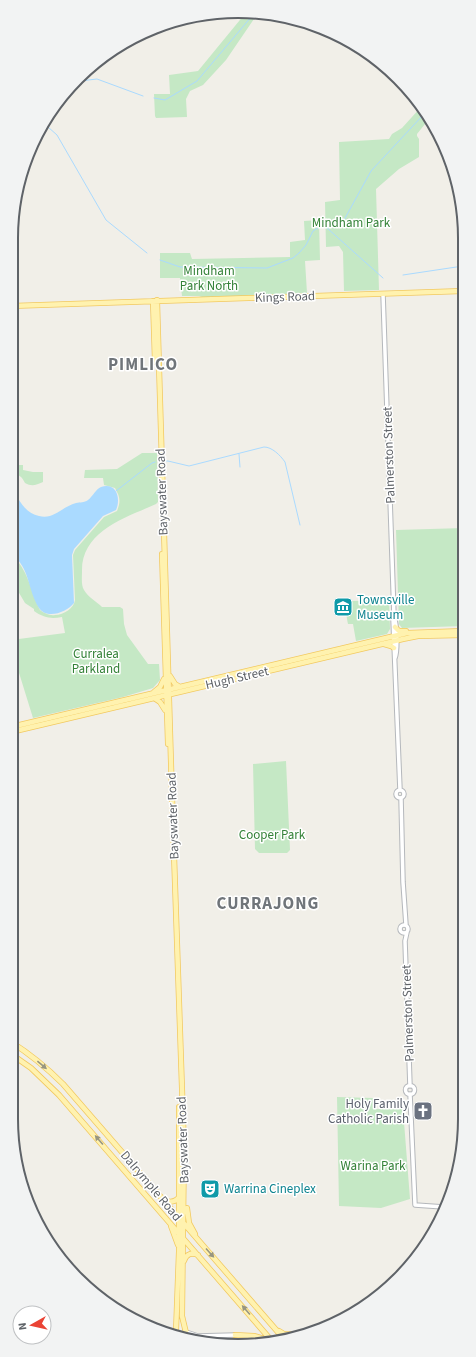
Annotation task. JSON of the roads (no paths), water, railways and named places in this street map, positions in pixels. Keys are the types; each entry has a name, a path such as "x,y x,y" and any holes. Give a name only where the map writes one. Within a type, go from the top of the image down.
{"main road":[{"name":"Kings Road","path":"18,306 458,291"},
{"name":"Bayswater Road","path":"155,300 167,674 166,711 179,1094 179,1220 184,1238 182,1316 186,1333"},
{"path":"395,628 400,631 411,632"},
{"name":"Hugh Street","path":"18,730 167,692 380,644 411,632 458,630"},
{"name":"Hugh Street","path":"180,689 395,638 458,635"},
{"path":"380,644 388,645 394,648"},
{"path":"166,711 160,702 152,696 161,685 167,674 180,689 170,706"},
{"name":"Bayswater Road","path":"167,692 170,706 184,1139 184,1203 179,1251 175,1330"},
{"name":"Hugh Street","path":"18,725 152,696"},
{"name":"Dalrymple Road","path":"18,1046 28,1052 46,1067 86,1110 179,1220"},
{"name":"Dalrymple Road","path":"18,1059 45,1080 168,1220 200,1242 281,1335"},
{"path":"77,1116 86,1110"},
{"path":"162,1199 168,1202 173,1202 180,1196"},
{"path":"184,1203 186,1206 189,1223 200,1242"},
{"path":"168,1220 177,1240 179,1251"},
{"name":"Dalrymple Road","path":"181,1229 184,1238 268,1337"},
{"path":"184,1261 190,1254 198,1255"},
{"path":"271,1324 285,1334"},
{"path":"254,1336 258,1332 258,1325"},
{"path":"235,1335 261,1338"}],"street":[{"name":"Palmerston Street","path":"383,294 395,658"},
{"name":"Palmerston Street","path":"394,616 400,790 404,793 404,796 401,798 404,925"},
{"path":"404,925 408,929 405,932 400,929 404,925"},
{"name":"Palmerston Street","path":"405,932 410,1086"},
{"path":"410,1094 405,1090 407,1086 413,1087 414,1090 413,1093 410,1094 415,1205 439,1207"},
{"path":"201,1336 235,1335"}],"water":[{"path":"106,486 114,489 118,497 116,510 103,516 74,549 72,555 74,603 71,606 62,612 47,614 43,612 35,601 22,566 18,560 18,498 29,512 44,517 54,514 76,503 86,501 101,487"}],"waterway":[{"path":"154,98 165,100 197,81 250,18"},
{"path":"84,81 97,79 143,96"},
{"path":"327,228 337,225 344,220 371,171 422,117"},
{"path":"48,127 57,135 106,220 147,253"},
{"path":"160,260 180,267 267,268 293,258 306,245 313,231 318,228"},
{"path":"327,228 383,278"},
{"path":"403,275 458,267"},
{"path":"165,461 189,466 264,447 270,448 285,462 300,525"},
{"path":"239,454 240,467"},
{"path":"116,491 155,462"}],"place":[{"name":"Townsville Museum","path":"343,607"},
{"name":"Holy Family Catholic Parish","path":"423,1111"},
{"name":"Warrina Cineplex","path":"210,1189"}],"district":[{"name":"PIMLICO","path":"143,365"},
{"name":"CURRAJONG","path":"268,904"}],"park label":[{"name":"Mindham Park","path":"351,223"},
{"name":"Mindham Park North","path":"209,278"},
{"name":"Curralea Parkland","path":"96,662"},
{"name":"Cooper Park","path":"272,835"},
{"name":"Warina Park","path":"373,1166"}]}
